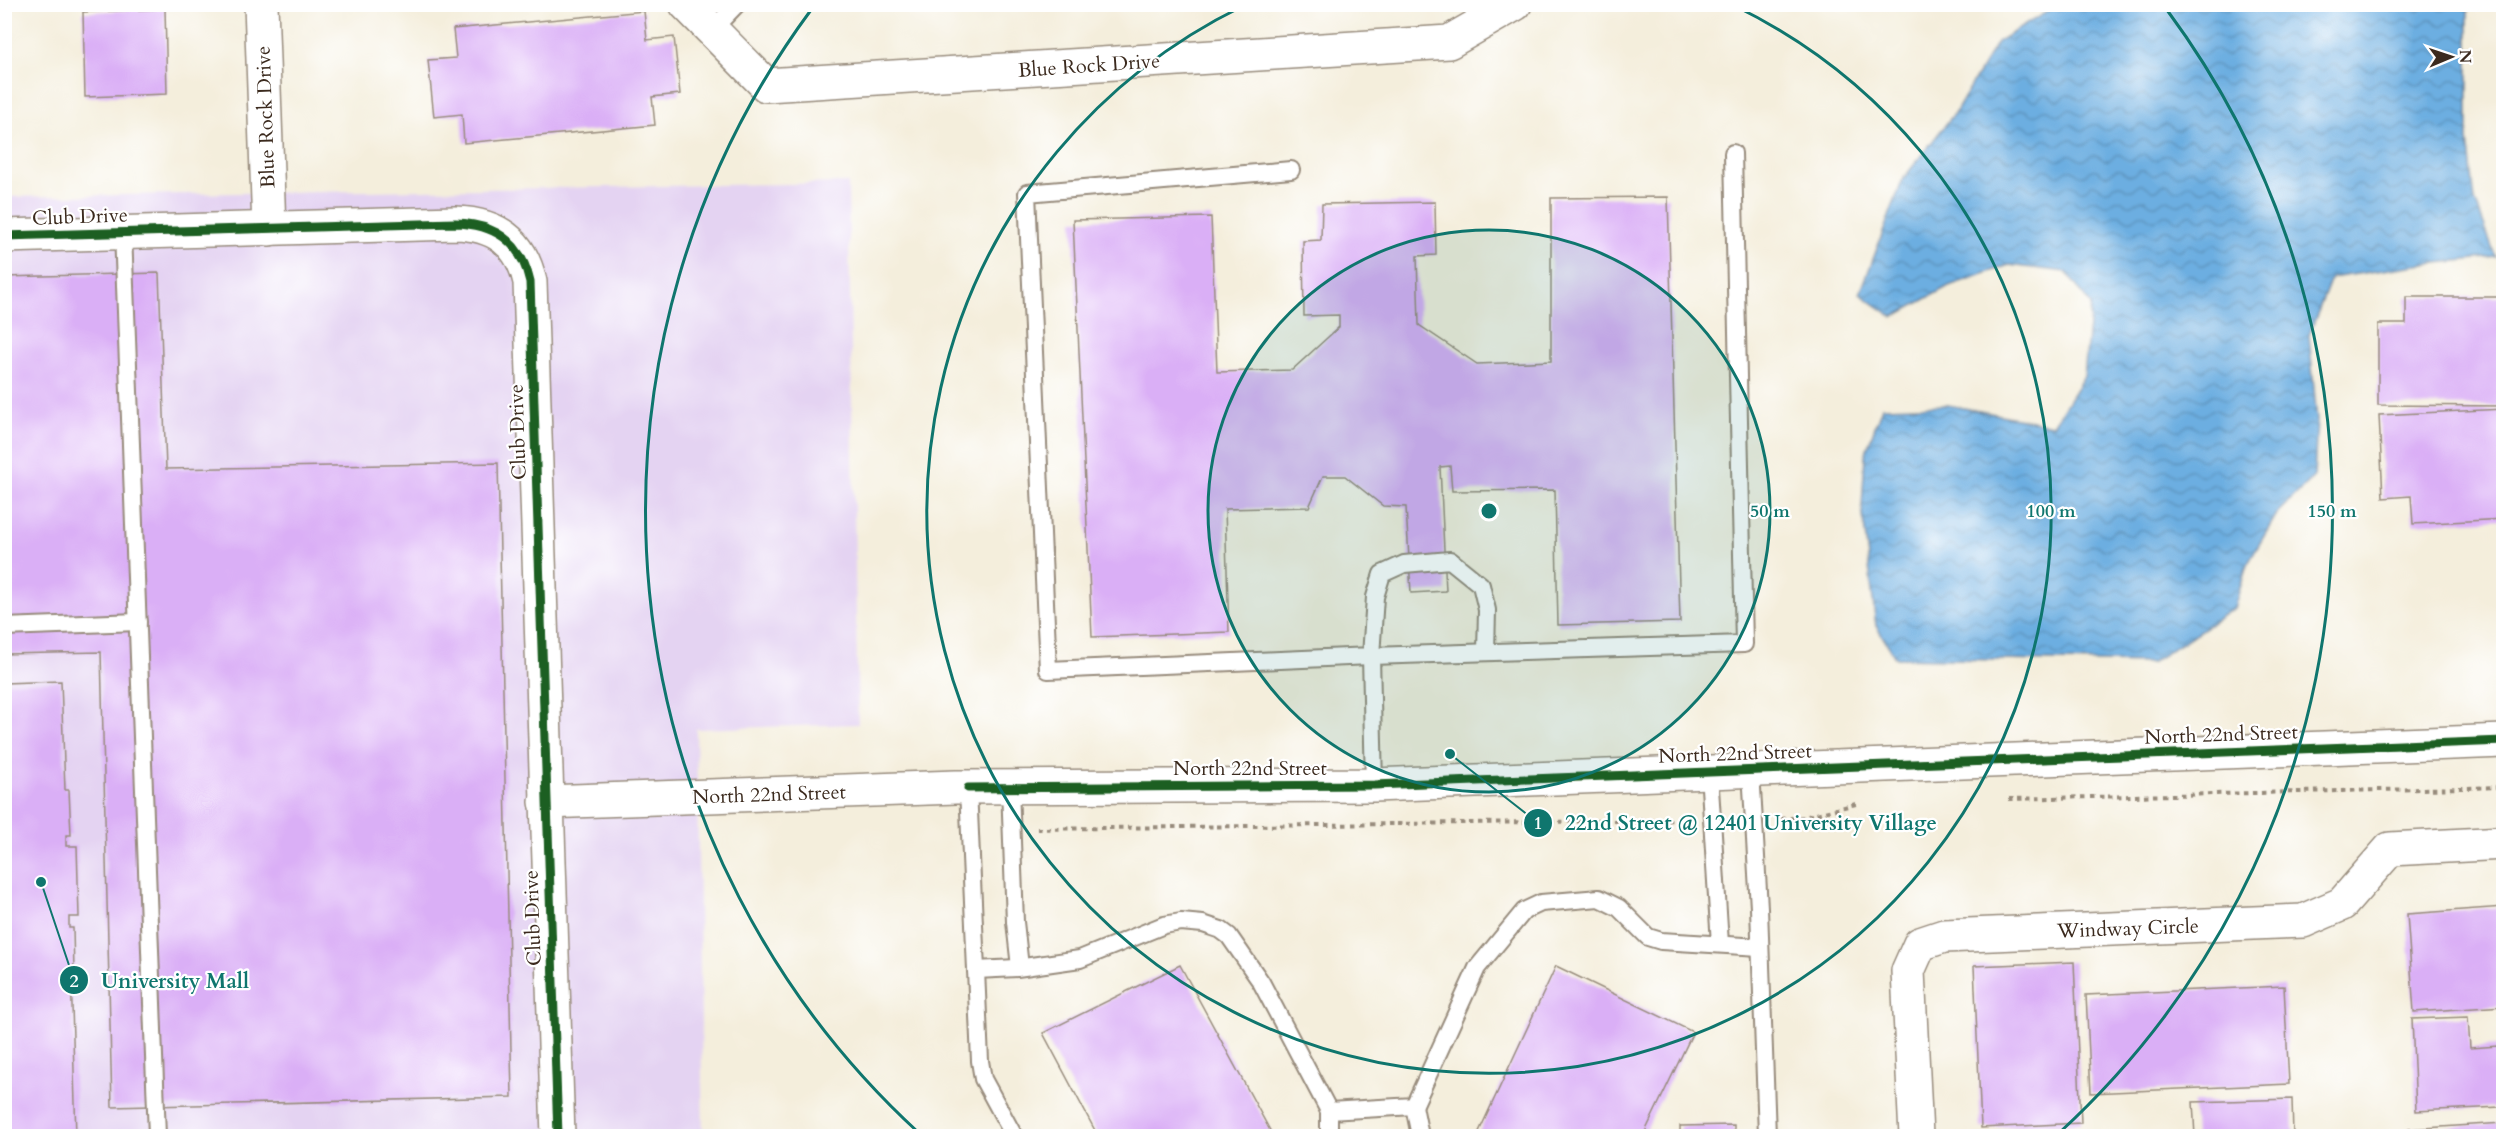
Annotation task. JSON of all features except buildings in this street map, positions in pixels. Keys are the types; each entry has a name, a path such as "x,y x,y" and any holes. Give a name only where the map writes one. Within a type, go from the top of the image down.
{"street":[{"name":"Blue Rock Drive","path":"261,4 268,229"},
{"name":"Blue Rock Drive","path":"686,4 766,85 1449,42 1515,4"},
{"name":"Club Drive","path":"4,236 472,224 490,229 506,238 518,250 527,265 530,282 558,1137"},
{"name":"North 22nd Street","path":"546,802 1010,787 1374,785 2504,741"},
{"name":"Windway Circle","path":"1916,1137 1908,971 1920,944 1944,936 2303,921 2342,904 2390,849 2504,843"}],"lane":[{"path":"712,30 737,4"},
{"path":"1291,170 1027,193 1048,670 1371,656 1744,644 1733,153"},
{"path":"123,232 158,1137"},
{"path":"1374,785 1371,656 1375,597 1382,574 1404,564 1450,560 1481,585 1487,610 1486,652"},
{"path":"4,627 138,622"},
{"path":"1751,771 1767,1137"},
{"path":"1709,772 1720,944"},
{"path":"1010,787 1015,922 1020,967"},
{"path":"968,788 983,1078 1014,1137"},
{"path":"1420,1137 1414,1106 1477,968 1524,911 1541,903 1599,898 1619,908 1648,937 1661,941 1760,947"},
{"path":"976,970 1080,959 1164,924 1181,922 1203,924 1221,930 1229,936 1261,982 1329,1111 1329,1137"},
{"path":"149,1106 158,1137"},
{"path":"1329,1111 1414,1106"}],"path":[{"path":"1997,800 2504,787"},
{"path":"1755,823 1804,817 1867,801"},
{"path":"1012,830 1713,821"}],"shaded area":[{"path":"848,183 858,724 696,729 703,1136 5,1136 4,197"}],"water":[{"path":"2058,5 2468,5 2468,139 2475,201 2496,257 2416,265 2331,278 2309,335 2317,420 2314,477 2278,512 2247,565 2234,608 2151,663 1896,658 1876,626 1862,507 1865,455 1882,407 1948,405 2053,425 2084,376 2091,305 2066,272 2009,265 1949,286 1893,317 1860,294 1903,179 1957,110 1997,42"}],"cycle path":[{"path":"4,236 455,223 469,224 494,231 504,237 520,256 530,282 558,1136"},
{"path":"968,788 1374,785 2504,741"}],"place":[{"name":"22nd Street @ 12401 University Village","path":"1450,754"},
{"name":"University Mall","path":"41,882"}]}
